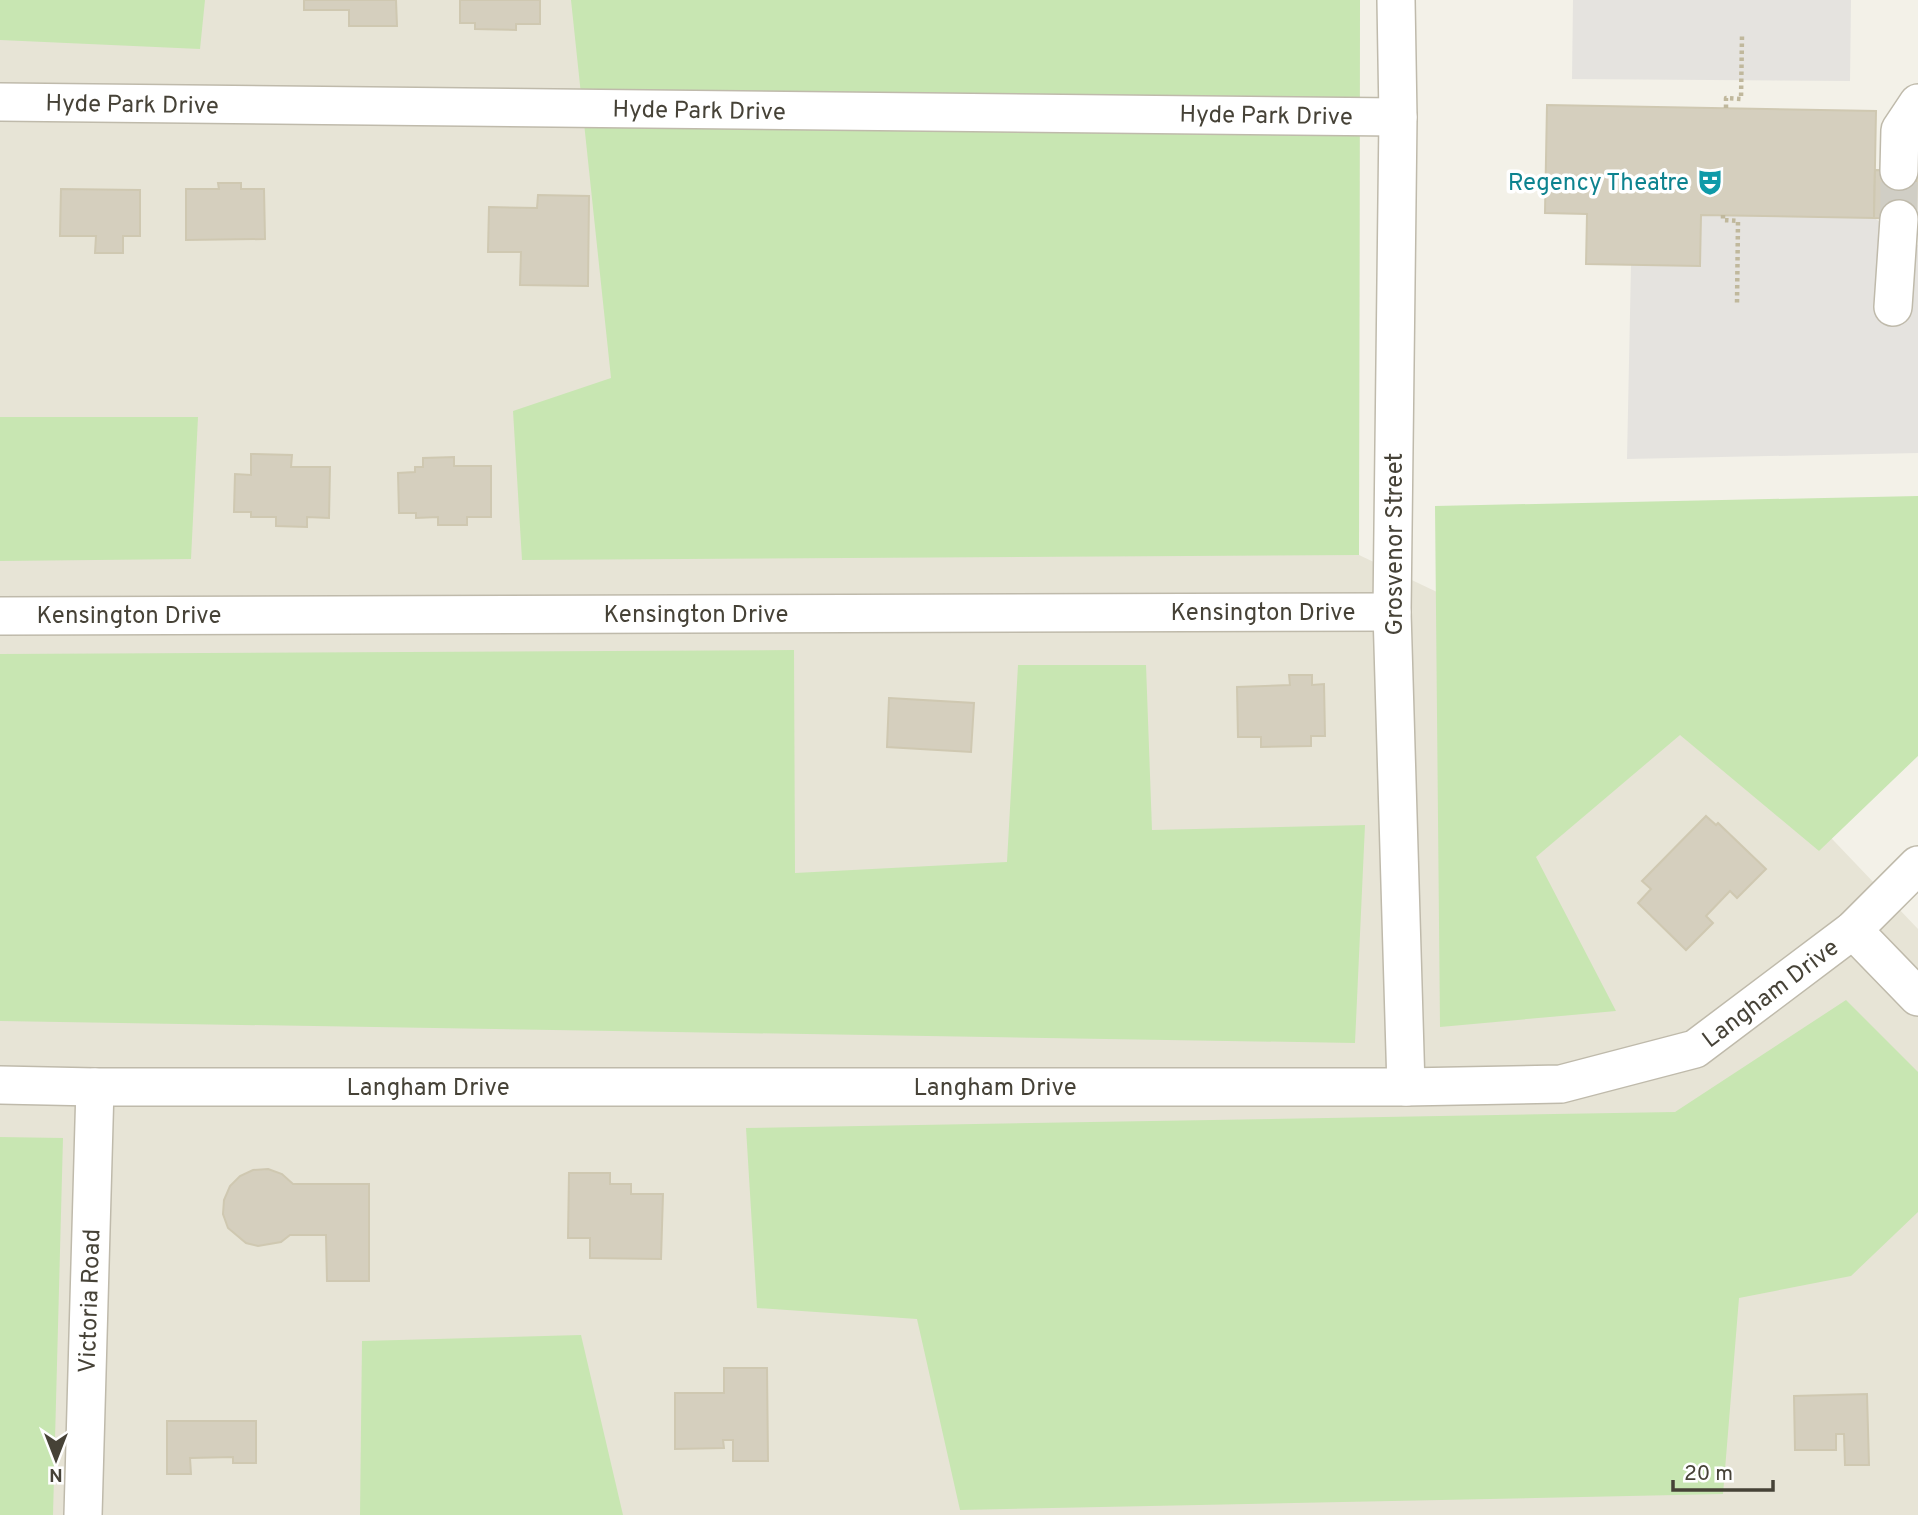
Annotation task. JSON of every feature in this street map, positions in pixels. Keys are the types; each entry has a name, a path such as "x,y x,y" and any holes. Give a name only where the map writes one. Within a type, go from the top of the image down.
{"street":[{"name":"Grosvenor Street","path":"1396,0 1398,117 1392,612 1406,1087"},
{"name":"Hyde Park Drive","path":"0,102 1398,117"},
{"path":"1899,171 1900,130 1918,103"},
{"path":"1893,307 1899,219"},
{"name":"Kensington Drive","path":"0,616 1392,612"},
{"name":"Langham Drive","path":"0,1085 1406,1087 1561,1084 1695,1049 1853,930 1918,865"},
{"path":"1853,930 1918,997"},
{"name":"Victoria Road","path":"83,1515 95,1087"}],"path":[{"path":"1726,108 1726,98 1741,99 1742,36"},
{"path":"1723,215 1723,220 1738,221 1737,304"}],"shaded area":[{"path":"0,0 1360,0 1359,555 1728,730 1918,929 1918,1515 0,1515"},
{"path":"1573,0 1851,0 1850,81 1572,79"},
{"path":"1701,215 1874,218 1918,245 1918,453 1627,459 1631,265 1699,266"}],"green space":[{"path":"0,0 205,0 200,49 0,40"},
{"path":"571,0 1360,0 1359,555 522,560 513,411 611,378"},
{"path":"0,417 198,417 191,559 0,561"},
{"path":"1918,496 1918,756 1819,851 1680,735 1536,857 1616,1011 1440,1027 1435,506"},
{"path":"794,650 795,873 1007,862 1018,665 1146,665 1152,830 1365,825 1355,1043 0,1021 0,654"},
{"path":"1846,1000 1918,1072 1918,1212 1851,1276 1739,1298 1723,1494 960,1510 917,1319 757,1308 746,1128 1675,1112"},
{"path":"0,1137 63,1138 53,1515 0,1515"},
{"path":"581,1335 623,1515 360,1515 362,1341"}],"building":[{"path":"304,0 396,0 397,26 349,26 349,10 304,10"},
{"path":"460,0 540,0 540,24 516,24 516,30 475,29 475,23 460,23"},
{"name":"Regency Theatre","path":"1547,105 1876,111 1874,218 1701,215 1700,266 1586,264 1587,214 1545,213"},
{"path":"1875,170 1917,171 1916,219 1874,218"},
{"path":"218,183 241,183 241,189 264,189 265,239 186,240 186,189 219,189"},
{"path":"61,189 140,190 140,236 123,236 123,253 95,253 96,236 60,236"},
{"path":"538,195 589,196 588,286 520,285 521,252 488,252 489,207 537,208"},
{"path":"251,454 292,455 291,467 330,467 329,518 307,517 307,527 276,526 276,517 251,517 251,512 234,512 235,474 251,475"},
{"path":"454,457 454,466 491,466 491,517 467,517 467,525 438,525 438,517 416,518 416,513 399,513 398,473 415,472 415,467 423,467 423,458"},
{"path":"1289,675 1312,675 1312,685 1324,684 1325,736 1311,736 1311,746 1261,747 1261,737 1238,737 1237,687 1290,685"},
{"path":"889,698 974,703 971,752 887,747"},
{"path":"1706,816 1716,825 1718,823 1766,869 1737,898 1730,891 1706,916 1713,923 1686,950 1638,903 1651,889 1642,881"},
{"path":"268,1169 282,1174 293,1184 369,1184 369,1281 327,1281 326,1235 290,1235 281,1242 258,1246 246,1243 228,1228 223,1214 224,1200 230,1186 240,1176 253,1170"},
{"path":"569,1173 610,1173 610,1184 631,1184 631,1194 663,1194 661,1259 590,1258 590,1238 568,1238"},
{"path":"724,1368 767,1368 768,1461 733,1461 733,1440 723,1440 724,1448 675,1449 675,1393 724,1393"},
{"path":"1867,1394 1869,1465 1845,1465 1844,1434 1836,1434 1836,1450 1795,1450 1794,1396"},
{"path":"167,1421 256,1421 256,1463 233,1463 233,1457 190,1458 191,1474 167,1474"}],"tunnel":[{"path":"1899,171 1899,219"}],"place":[{"name":"Regency Theatre","path":"1710,182"}]}
